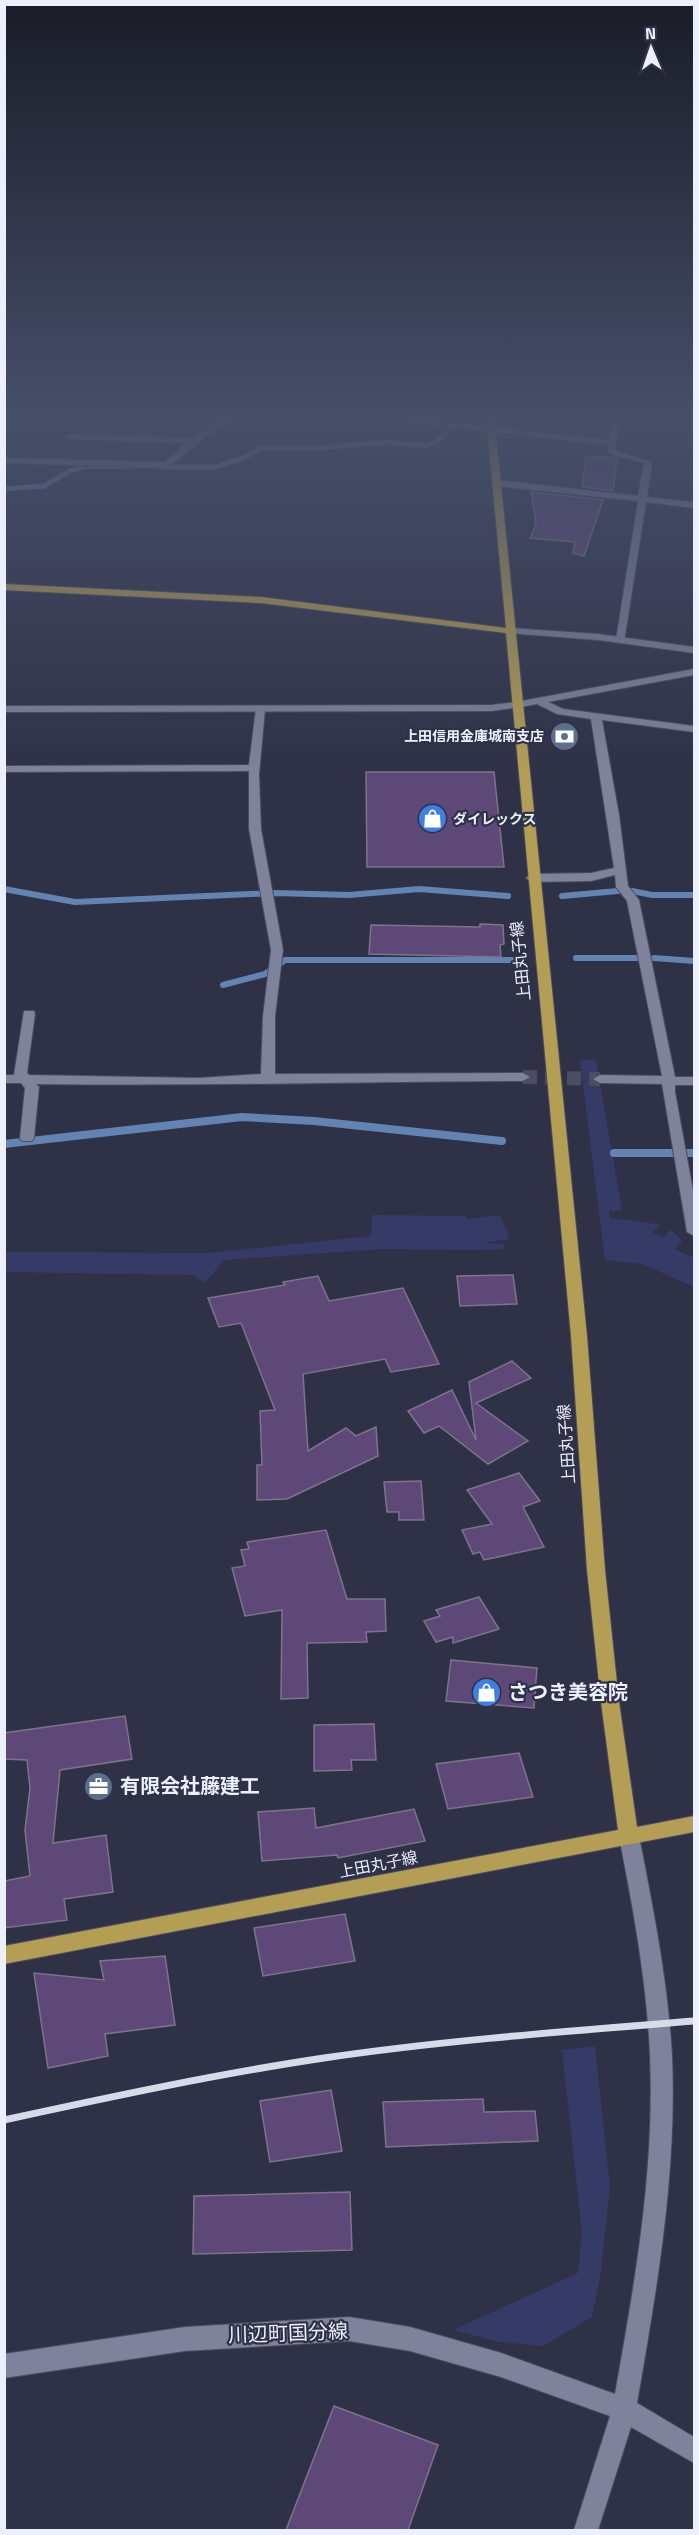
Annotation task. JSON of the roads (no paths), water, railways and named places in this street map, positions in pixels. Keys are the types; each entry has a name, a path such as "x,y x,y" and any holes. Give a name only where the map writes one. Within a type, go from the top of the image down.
{"main road":[{"name":"上田丸子線","path":"4,1955 629,1836 603,1630 571,1252 532,878 501,534"},
{"path":"4,587 261,600 510,631"},
{"path":"629,1836 694,1824"}],"street":[{"path":"621,640 638,534"},
{"path":"510,631 621,640 694,650"},
{"path":"4,709 491,708 540,702 694,672"},
{"path":"540,702 561,712 694,729"},
{"path":"260,710 254,768 255,830 259,864 277,950 268,1016 268,1078"},
{"path":"596,717 613,815 621,886 633,900 669,1069 668,1081 694,1232"},
{"path":"4,769 254,768"},
{"path":"532,878 591,877 619,870"},
{"path":"27,1138 32,1087 20,1074 29,1014"},
{"path":"4,1079 199,1082 268,1078 523,1077"},
{"path":"600,1079 694,1081"},
{"path":"586,2530 624,2409 650,2263 662,2117 658,2024 647,1931 629,1836"},
{"name":"川辺町国分線","path":"4,2366 185,2338 349,2329 410,2339 501,2365 624,2409 694,2451"}],"waterway":[{"path":"4,889 75,902 274,893 349,895 419,889 508,896"},
{"path":"562,896 618,891"},
{"path":"632,891 652,895 694,895"},
{"path":"576,958 637,958"},
{"path":"654,958 694,961"},
{"path":"223,985 265,974 285,960 517,960"},
{"path":"4,1144 242,1117 314,1121 502,1141"},
{"path":"614,1153 694,1153"}],"tunnel":[{"path":"523,1077 600,1079"}],"railway":[{"path":"4,2120 124,2094 324,2058 463,2041 694,2021"}],"place":[{"name":"上田信用金庫城南支店","path":"565,736"},
{"name":"ダイレックス","path":"432,819"},
{"name":"さつき美容院","path":"487,1692"},
{"name":"有限会社藤建工","path":"99,1786"}]}
